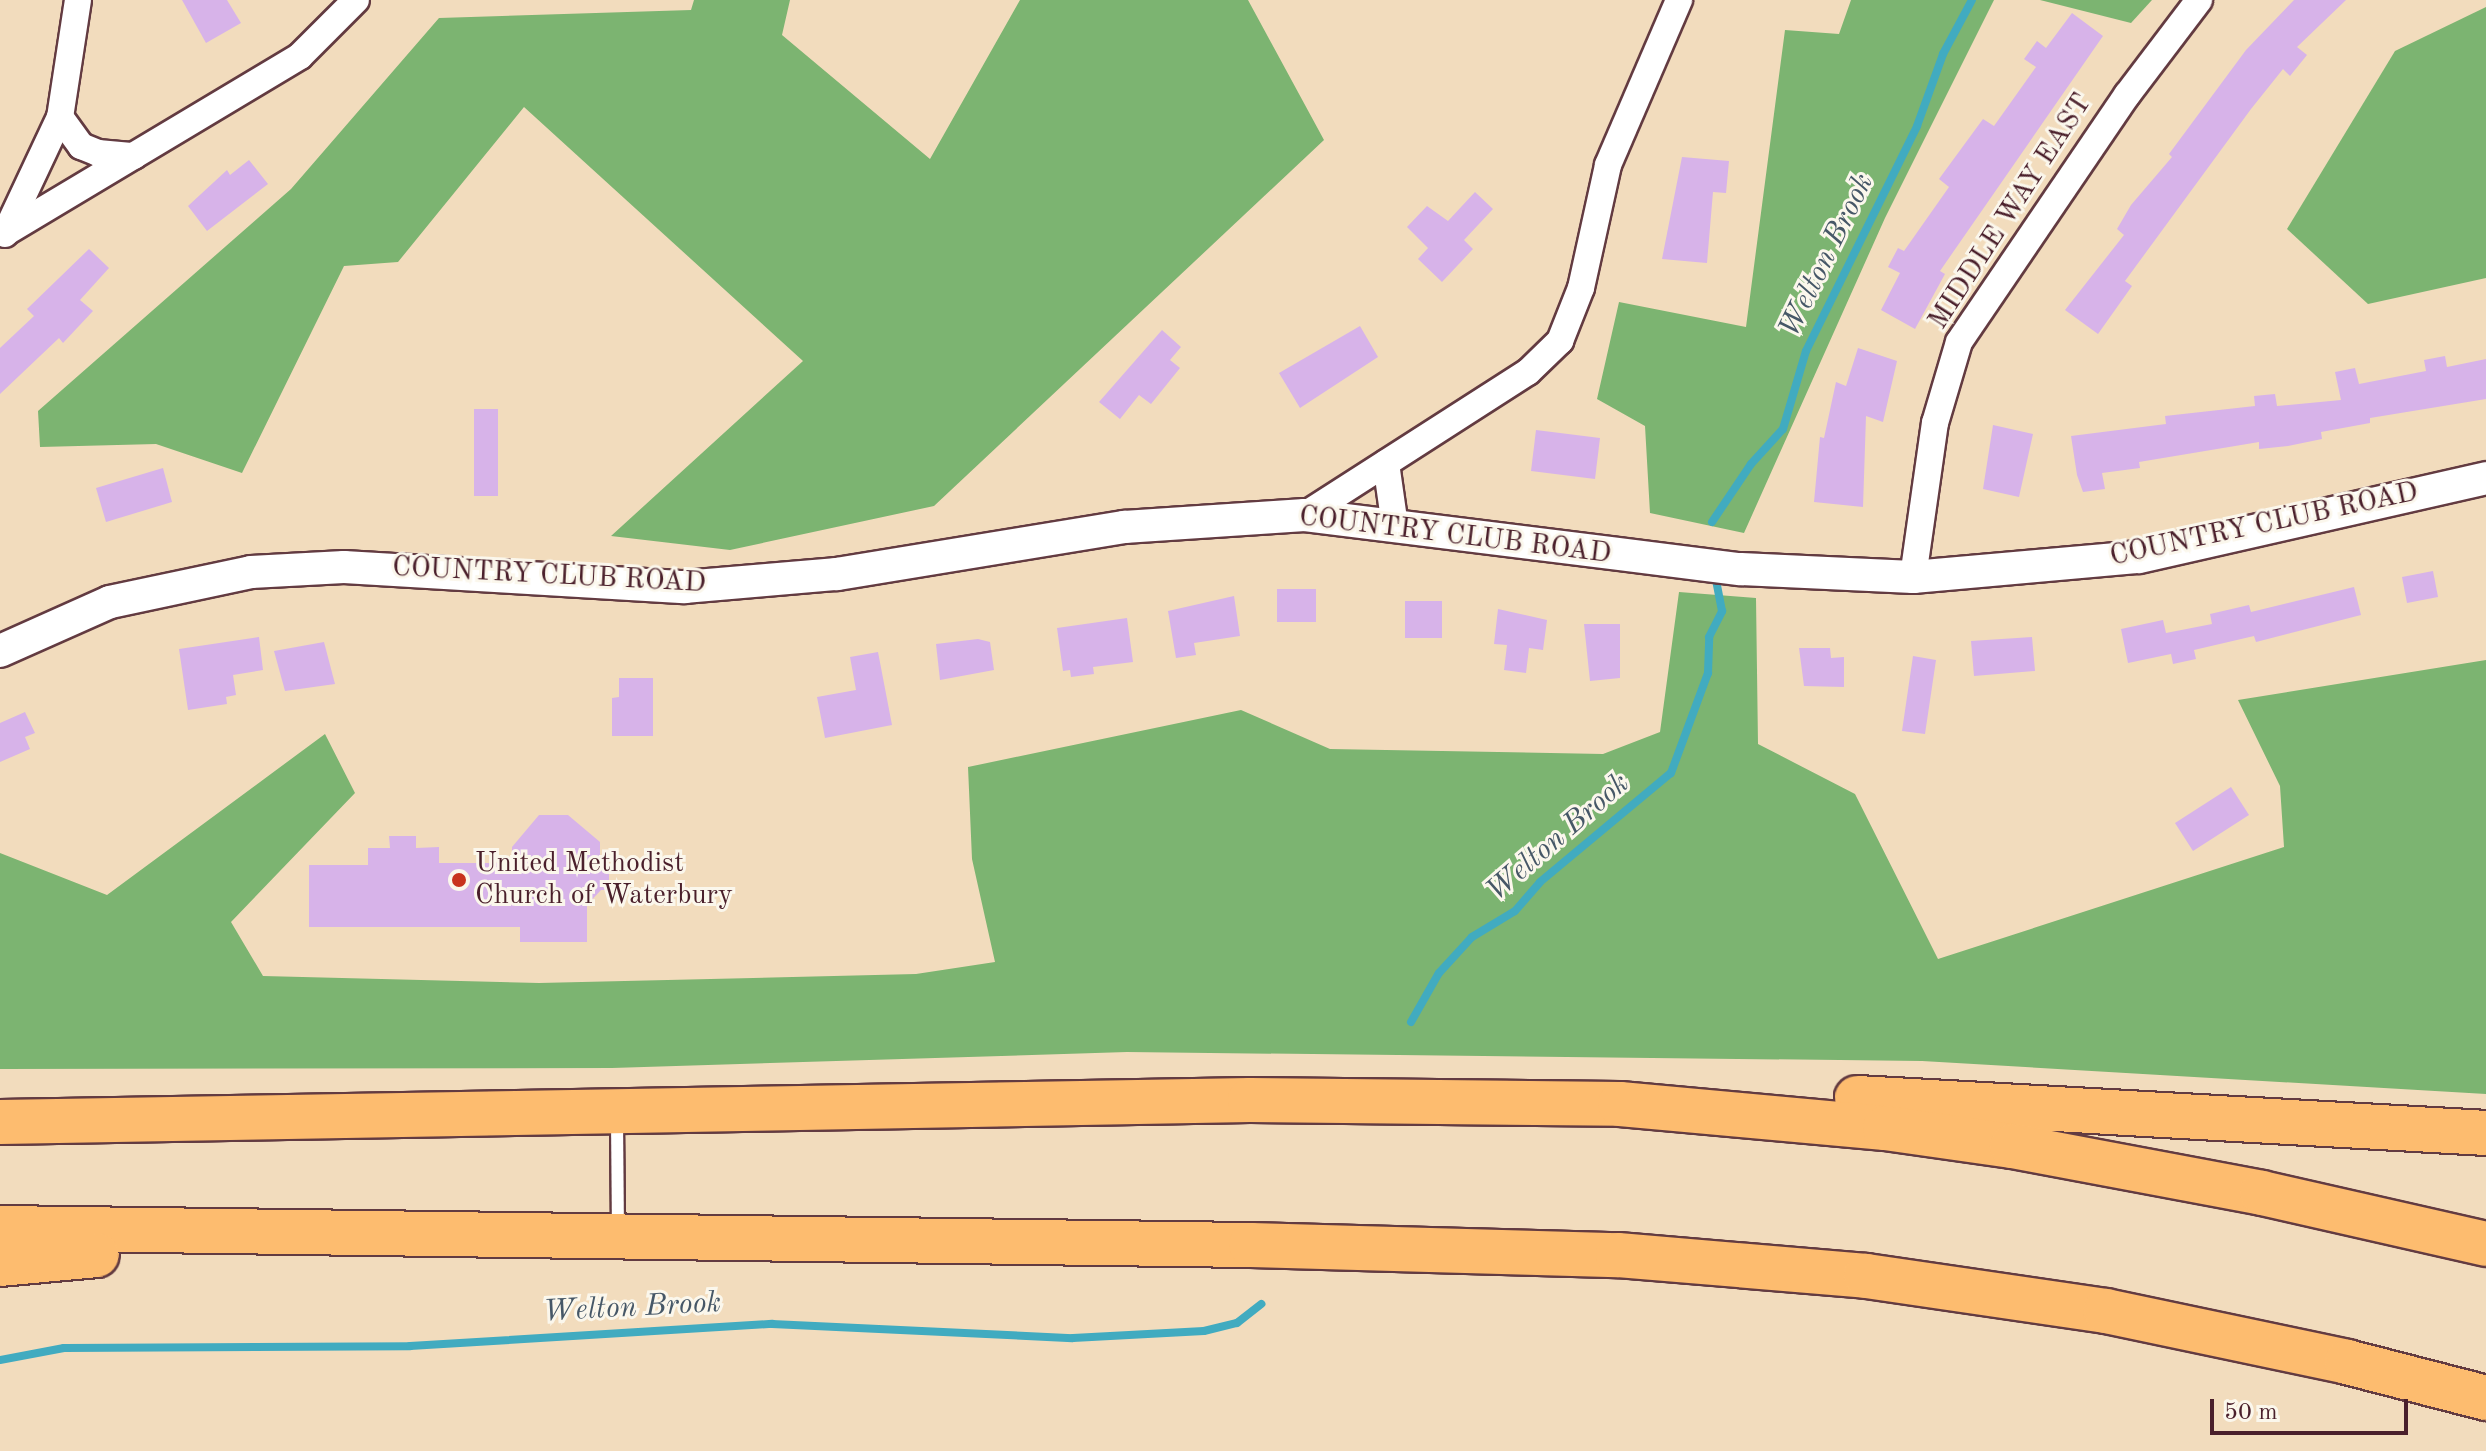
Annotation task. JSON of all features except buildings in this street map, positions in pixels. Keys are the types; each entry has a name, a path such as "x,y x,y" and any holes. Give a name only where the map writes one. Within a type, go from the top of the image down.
{"highway":[{"path":"0,1122 1375,1099 1588,1090 1739,1091 2486,1133"},
{"path":"1375,1099 1620,1104 1885,1128 2153,1171 2486,1244"},
{"path":"0,1228 1375,1247 1744,1265 2106,1311 2303,1351 2486,1398"},
{"path":"0,1264 97,1255 618,1236"}],"street":[{"path":"4,235 60,117 78,0"},
{"path":"4,235 300,56 356,0"},
{"path":"1305,515 1528,372 1560,341 1581,288 1608,165 1679,0"},
{"name":"MIDDLE WAY EAST","path":"1913,577 1935,423 1959,342 2127,95 2199,0"},
{"path":"60,117 81,146 98,153 134,156"},
{"path":"1386,463 1395,526"},
{"name":"COUNTRY CLUB ROAD","path":"0,651 110,602 251,572 391,569 684,587 837,574 1124,527 1305,515 1741,569 1913,577 2139,557 2486,478"}],"lane":[{"path":"617,1112 618,1236"}],"green space":[{"path":"694,0 790,0 782,35 930,159 1020,0 1248,0 1324,140 934,506 730,550 611,536 803,361 524,107 398,262 344,266 242,473 156,444 40,447 38,411 291,189 439,18 691,10"},
{"path":"1851,0 1994,0 1885,218 1744,533 1650,513 1645,426 1597,399 1619,302 1746,327 1785,30 1839,34"},
{"path":"2040,0 2152,0 2131,23"},
{"path":"2486,7 2486,278 2368,304 2287,229 2395,51"},
{"path":"1679,592 1756,598 1758,744 1855,794 1938,959 2284,847 2280,786 2238,700 2486,660 2486,1094 1922,1061 1127,1052 612,1068 0,1069 0,853 107,895 325,734 355,793 231,922 263,976 539,983 916,974 995,962 972,859 968,767 1241,710 1330,749 1603,754 1660,732"}],"waterway":[{"name":"Welton Brook","path":"1712,522 1751,464 1783,429 1806,351 1917,126 1943,54 1972,0"},
{"name":"Welton Brook","path":"1411,1022 1439,973 1472,937 1515,911 1540,882 1671,773 1708,673 1709,637 1722,611 1716,580"},
{"name":"Welton Brook","path":"0,1360 64,1348 410,1346 772,1324 1073,1338 1204,1331 1237,1323 1261,1304"}],"place":[{"name":"United Methodist Church of Waterbury","path":"459,880"}]}
